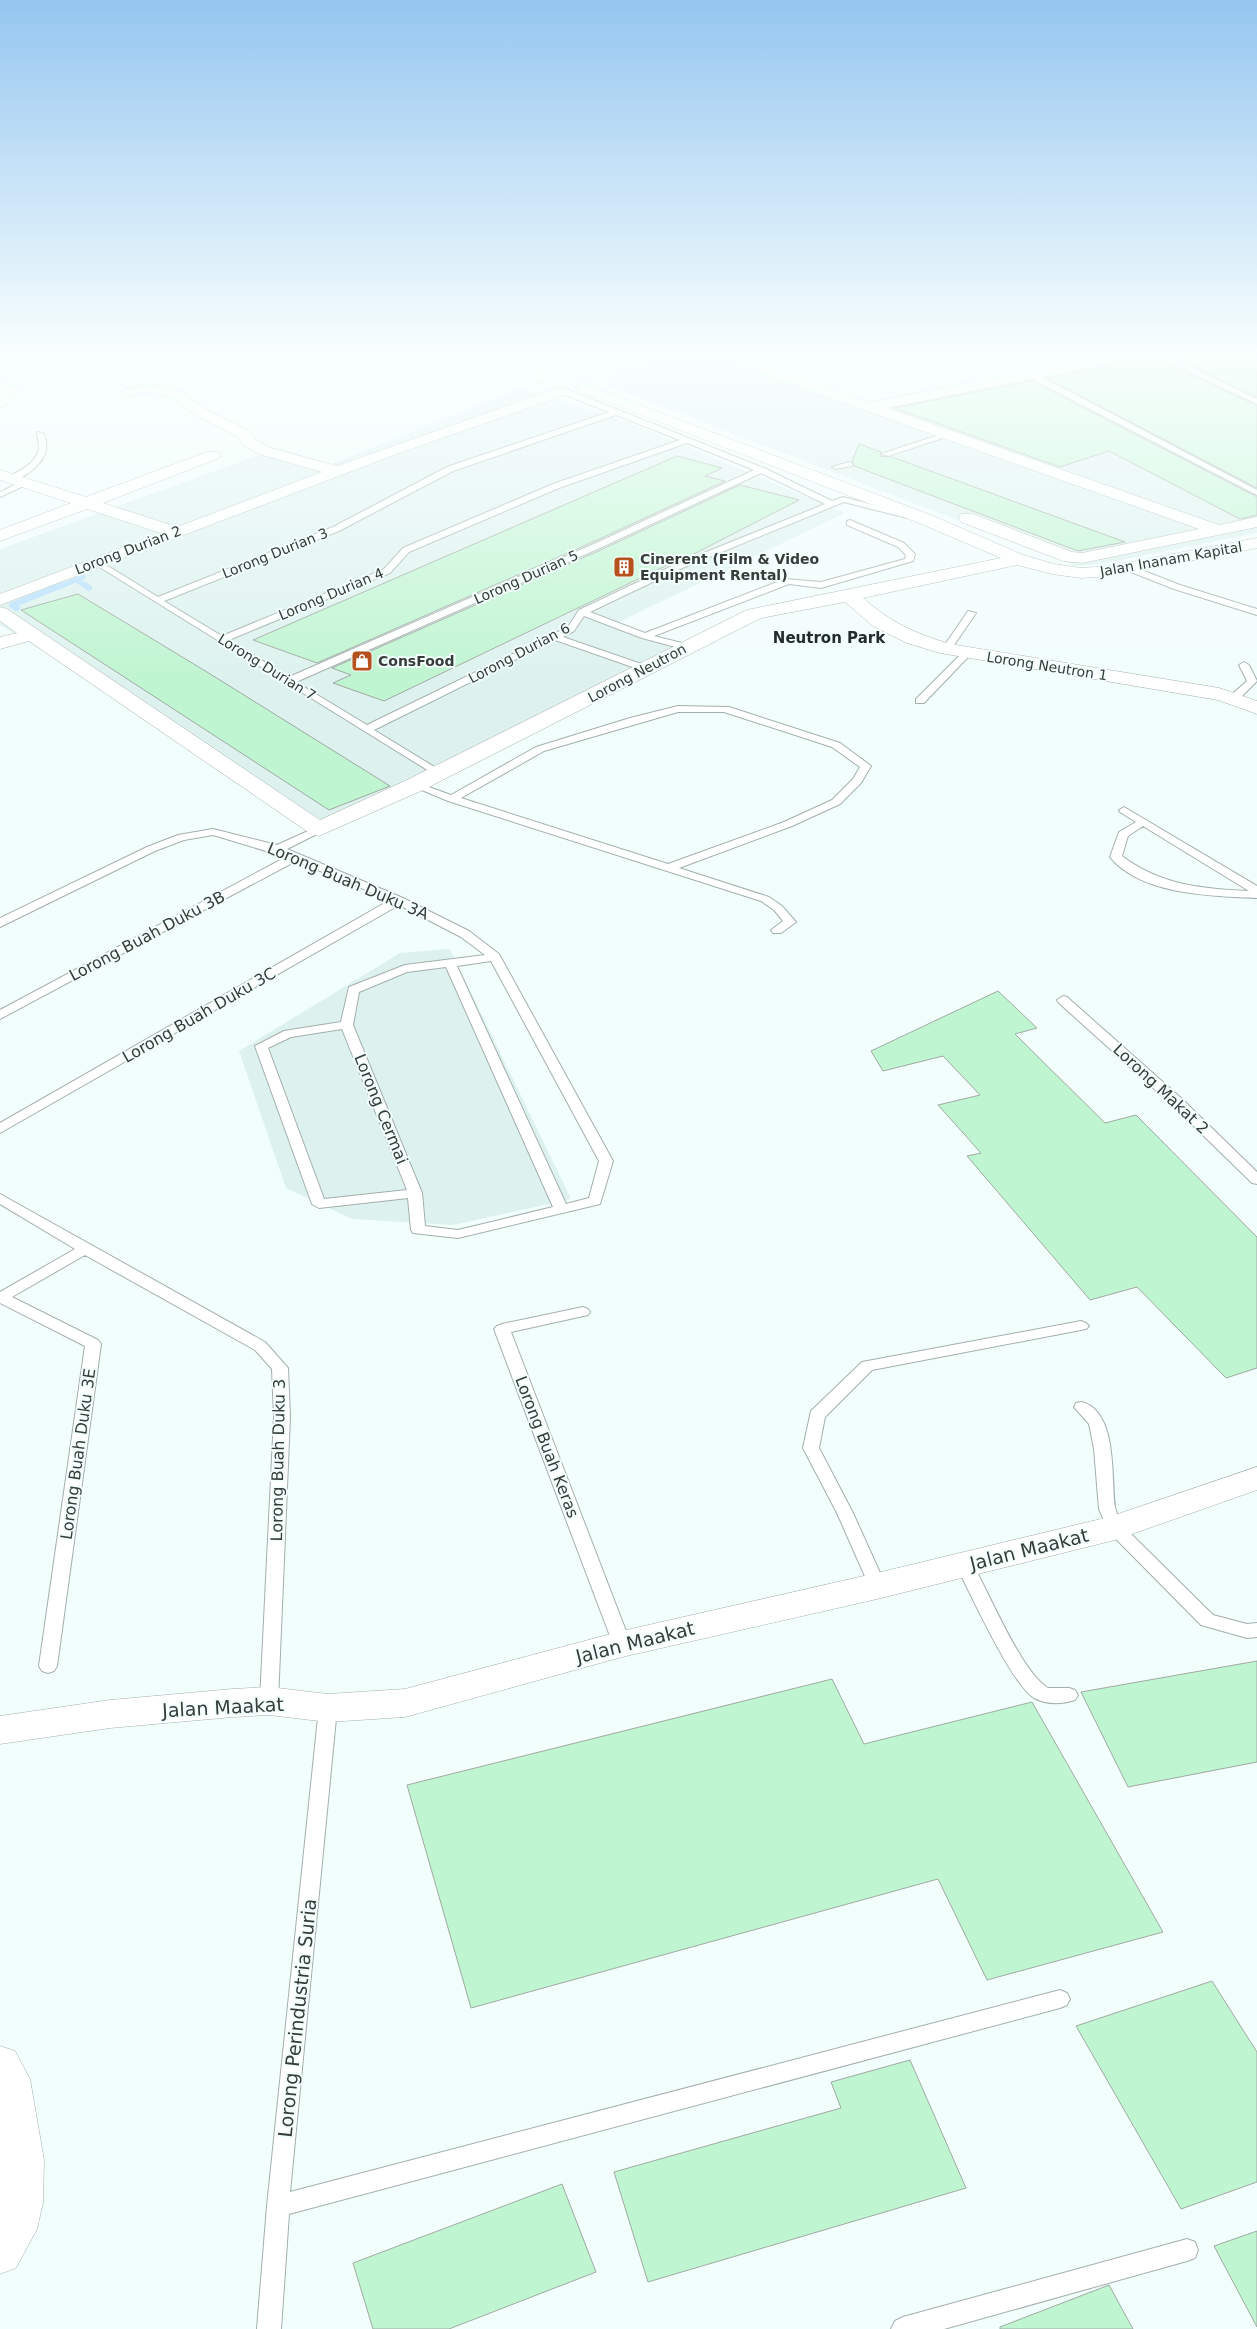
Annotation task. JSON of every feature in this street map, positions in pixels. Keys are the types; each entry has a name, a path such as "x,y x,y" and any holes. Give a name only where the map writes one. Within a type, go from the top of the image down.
{"street":[{"path":"0,536 196,463"},
{"path":"307,463 337,471"},
{"name":"Lorong Durian 2","path":"0,600 357,463"},
{"name":"Jalan Inanam Kapital","path":"760,463 930,512 1017,559 1052,569 1081,573 1129,568 1256,543"},
{"path":"829,463 843,466 930,512"},
{"path":"1027,463 1218,530"},
{"path":"14,478 176,532"},
{"path":"953,512 1069,557 1082,558 1257,522"},
{"name":"Lorong Neutron","path":"319,829 415,786 754,614 849,596 1017,559"},
{"name":"Lorong Neutron 1","path":"849,596 880,622 914,639 947,649 1234,698 1257,708"},
{"path":"0,613 319,829"},
{"path":"0,643 32,635"},
{"name":"Jalan Maakat","path":"0,1730 110,1714 269,1701 328,1708 405,1703 622,1644 877,1586 1114,1528 1257,1478"},
{"path":"0,2065 9,2079 22,2160 21,2203 14,2229 0,2252"}],"lane":[{"path":"0,495 14,478 35,463"},
{"name":"Lorong Durian 3","path":"158,600 336,529 450,469 468,463"},
{"name":"Lorong Durian 4","path":"222,640 387,571 406,550 556,486 623,463"},
{"path":"765,465 756,463 815,488 832,504"},
{"path":"757,463 765,465 832,504"},
{"path":"1199,463 1257,493"},
{"name":"Lorong Durian 5","path":"289,681 581,553 765,465"},
{"name":"Lorong Durian 6","path":"367,729 571,629 582,612 677,567 843,499 867,507 930,512"},
{"path":"645,636 788,581 821,585 909,561 911,554 901,545 850,522"},
{"name":"Lorong Durian 7","path":"97,563 367,729 436,774"},
{"path":"1129,568 1177,587 1257,612"},
{"path":"582,612 645,636 687,648"},
{"path":"947,649 971,613"},
{"path":"554,637 647,669"},
{"path":"920,701 967,653"},
{"path":"1234,698 1252,681 1244,665"},
{"path":"452,799 540,749 634,720 678,709 725,710 836,745 866,766 857,782 836,802 788,824 668,868"},
{"path":"415,786 765,899 778,908 790,922 776,930"},
{"path":"1124,810 1257,893"},
{"path":"1143,822 1123,834 1116,857 1138,873 1163,882 1209,893 1257,893"},
{"name":"Lorong Neutron","path":"278,849 319,829"},
{"name":"Lorong Buah Duku 3A","path":"0,923 119,863 182,837 213,832 278,849 399,900 465,934 495,957"},
{"name":"Lorong Buah Duku 3B","path":"0,1015 294,857"},
{"name":"Lorong Buah Duku 3C","path":"0,1129 399,900"},
{"path":"415,1193 319,1204 261,1046 288,1034 347,1025 353,990 405,969 450,963 495,957 606,1161 595,1201 562,1209 450,963"},
{"name":"Lorong Makat 2","path":"1063,1000 1176,1101 1257,1180"},
{"name":"Lorong Cermai","path":"347,1025 415,1193 418,1230 458,1234 562,1209"},
{"name":"Lorong Buah Duku 3","path":"0,1198 85,1249 260,1346 280,1368 282,1417 269,1701"},
{"path":"1,1298 85,1249"},
{"name":"Lorong Buah Duku 3E","path":"1,1298 93,1344 48,1666"},
{"name":"Lorong Buah Keras","path":"583,1312 502,1329 622,1644"},
{"path":"877,1586 845,1513 811,1448 817,1415 867,1366 1081,1326"},
{"path":"1082,1406 1097,1422 1102,1449 1107,1509 1114,1528 1207,1620 1247,1631 1257,1630"},
{"path":"965,1565 1022,1672 1038,1692 1056,1697 1069,1696"},
{"name":"Lorong Perindustria Suria","path":"269,2329 278,2206 328,1708"},
{"path":"278,2206 1060,1999"},
{"path":"903,2329 1187,2250"}],"shaded area":[{"path":"238,463 725,463 845,513 619,622 687,653 337,829 0,625 0,549"},
{"path":"808,463 1257,463 1257,533 1101,564 1076,566"},
{"path":"450,949 571,1199 453,1225 352,1219 286,1188 239,1051 400,953"}],"building":[{"path":"662,463 702,463 722,468 705,476 725,481 595,541 317,663 253,640"},
{"path":"853,463 908,463 1125,542 1078,551 854,466"},
{"path":"1048,463 1073,463 1060,467"},
{"path":"1132,463 1190,463 1257,497 1257,515 1240,519"},
{"path":"1209,463 1257,463 1257,488"},
{"path":"740,485 799,500 684,559 680,559 384,701 333,683 351,675 332,668 603,549"},
{"path":"78,594 390,786 329,810 21,610"},
{"path":"998,991 1037,1028 1015,1034 1105,1123 1136,1115 1257,1237 1257,1368 1226,1378 1137,1287 1090,1300 967,1156 981,1153 938,1105 980,1095 943,1056 883,1071 871,1051"},
{"path":"1257,1661 1257,1762 1128,1787 1081,1692"},
{"path":"832,1679 864,1744 1032,1702 1163,1932 987,1980 938,1879 471,2008 407,1785"},
{"path":"1212,1981 1257,2052 1257,2182 1181,2209 1076,2026"},
{"path":"910,2060 966,2188 648,2282 614,2172 841,2108 831,2082"},
{"path":"562,2184 596,2272 449,2329 373,2329 353,2263"},
{"path":"1257,2231 1257,2327 1214,2246"},
{"path":"1109,2285 1133,2329 1000,2329 1000,2327"}],"waterway":[{"path":"59,587 83,577"},
{"path":"76,580 87,587"},
{"path":"17,608 12,605 62,585"},
{"path":"85,585 89,588"}],"place":[{"name":"Cinerent (Film & Video Equipment Rental)","path":"624,567"},
{"name":"ConsFood","path":"362,661"}],"district":[{"name":"Neutron Park","path":"829,638"}]}
